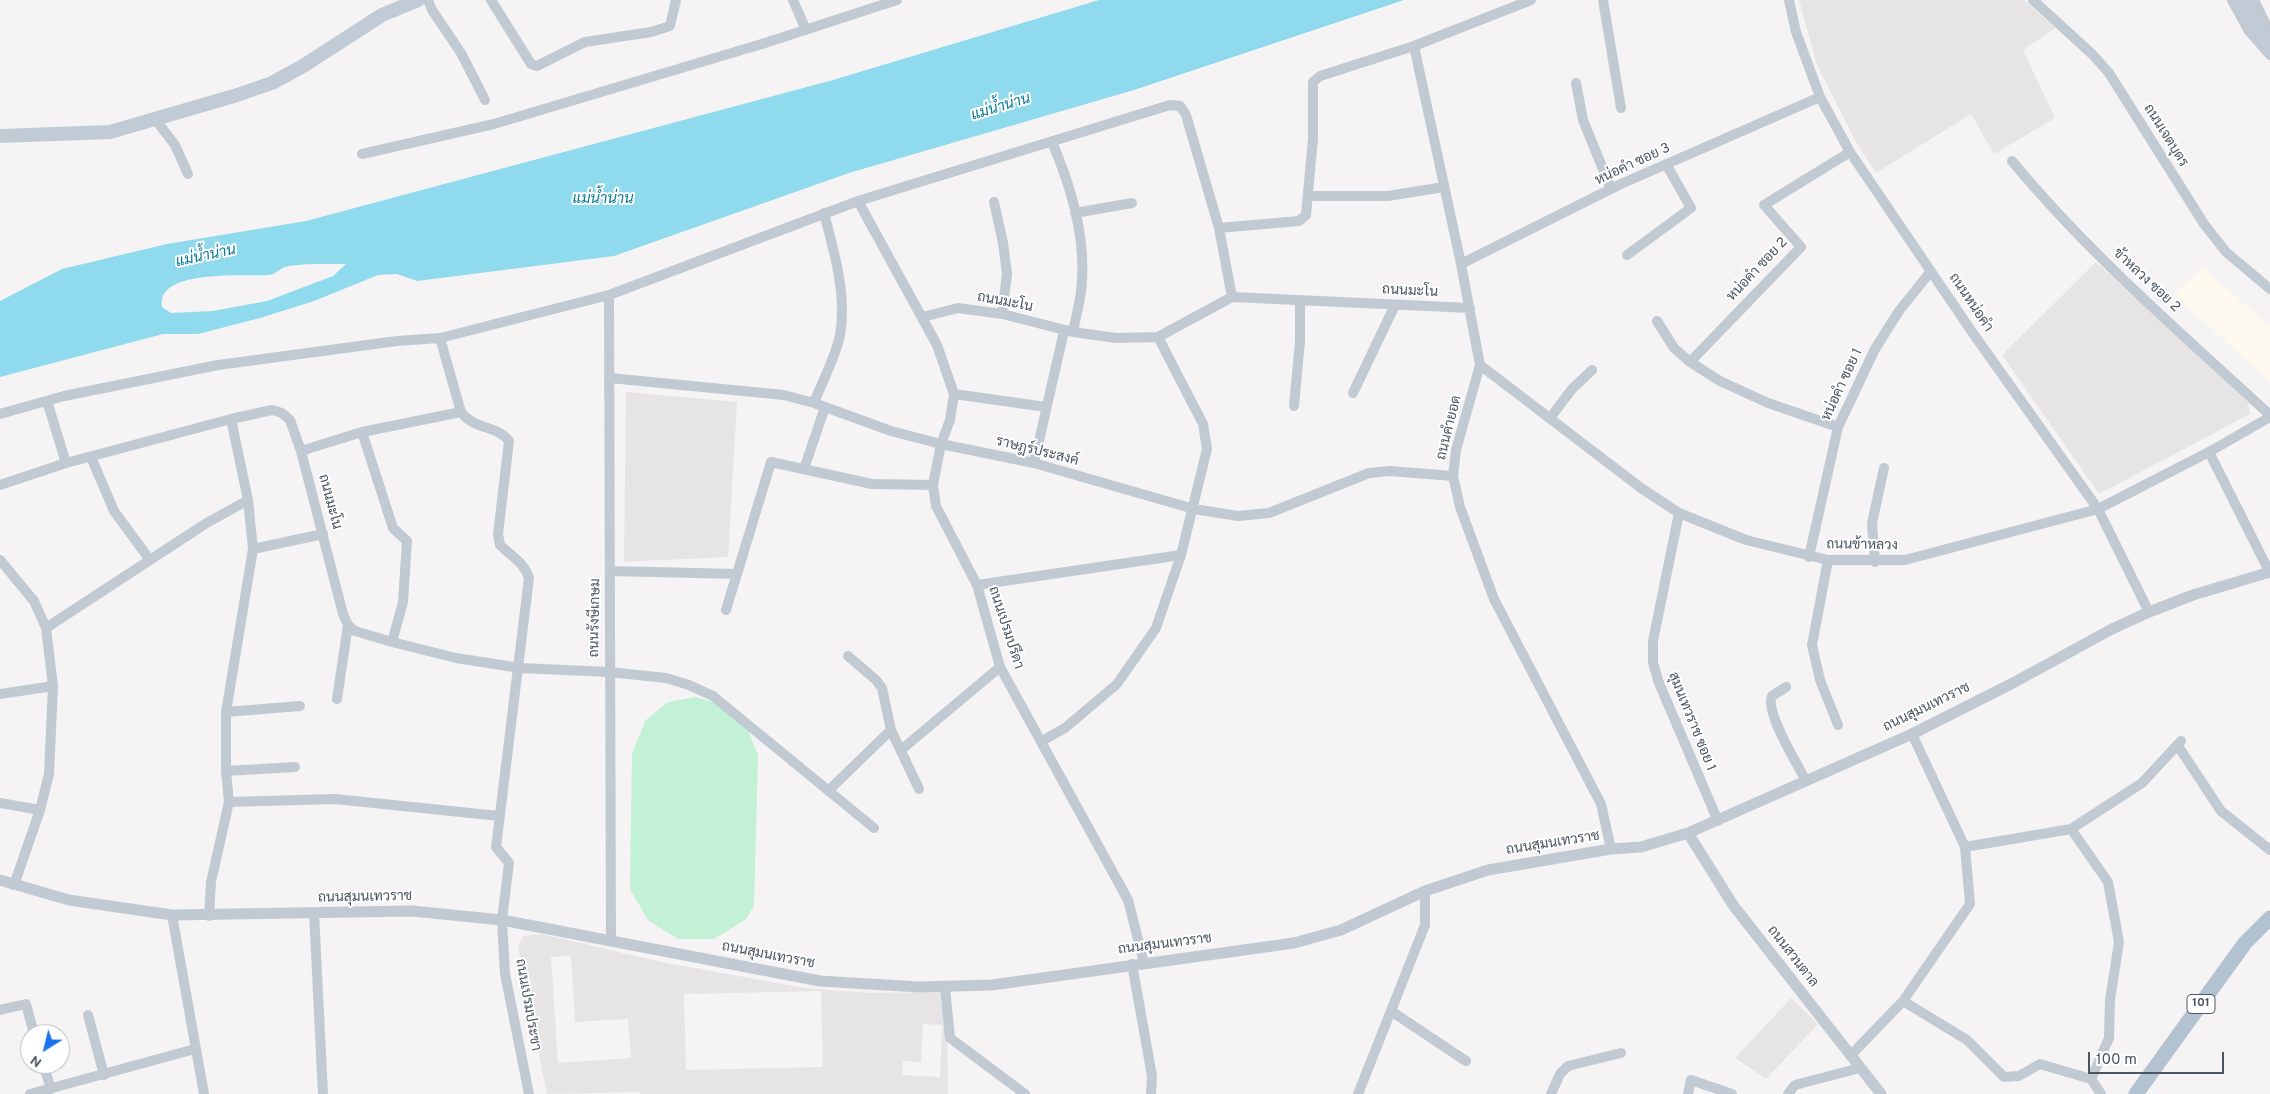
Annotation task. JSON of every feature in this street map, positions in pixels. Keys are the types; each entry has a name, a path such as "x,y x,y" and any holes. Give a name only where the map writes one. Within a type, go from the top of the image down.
{"main road":[{"path":"0,136 110,132 272,83 303,66 382,15 418,0"},
{"path":"2242,0 2253,22 2270,46"},
{"name":"101","path":"2136,1094 2245,943 2270,918"}],"street":[{"path":"428,0 432,10 471,70 485,100"},
{"path":"491,0 531,64 537,66 585,42 651,32 670,26 676,0"},
{"path":"793,0 806,30"},
{"path":"362,154 494,124 806,30 897,0"},
{"path":"1219,228 1299,221 1306,215 1312,138 1312,82 1320,76 1414,46 1531,0"},
{"path":"1603,0 1621,108"},
{"name":"ถนนหน่อคำ","path":"1789,0 1796,32 1820,97 1850,152 1972,332 2098,509 2149,612"},
{"name":"ถนนเจตบุตร","path":"2033,0 2093,55 2109,73 2204,224 2226,252 2270,289"},
{"path":"2232,0 2249,31 2270,55"},
{"path":"2254,0 2270,33"},
{"name":"ถนนคำยอด","path":"1414,46 1461,264 1480,365 1456,450 1453,476 1460,507 1494,599 1601,804 1611,849"},
{"path":"1576,83 1583,120 1612,189"},
{"name":"หน่อคำ ซอย 3","path":"1461,264 1612,189 1820,97"},
{"path":"0,414 47,401 218,365 397,341 440,338 609,295 858,201 1170,105 1180,106 1186,115 1219,228 1232,297"},
{"path":"156,119 175,145 188,174"},
{"path":"1034,464 1046,407 1082,280 1081,243 1068,179 1052,142"},
{"name":"หน่อคำ ซอย 2","path":"1690,362 1801,247 1764,205 1850,152"},
{"name":"ข้าหลวง ซอย 2","path":"2012,161 2046,202 2099,257 2270,416"},
{"path":"1627,255 1691,208 1666,164"},
{"path":"1308,196 1388,196 1444,187"},
{"path":"858,201 923,317"},
{"path":"994,202 1003,243 1007,274 1002,314"},
{"path":"1075,213 1132,203"},
{"path":"814,403 840,334 841,296 835,259 824,213"},
{"name":"หน่อคำ ซอย 1","path":"1809,557 1824,481 1838,427 1875,349 1899,311 1931,271"},
{"name":"ถนนรังษีเกษม","path":"609,295 611,940"},
{"name":"ถนนมะโน","path":"923,317 958,308 1002,314 1069,331 1116,338 1158,337 1232,297 1470,308"},
{"path":"1294,406 1300,341 1300,301"},
{"path":"1353,393 1395,305"},
{"name":"ถนนเปรมปรีดา","path":"923,317 937,345 954,394 950,420 941,444 933,485 936,506 977,585 1000,667 1128,900 1152,1076 1151,1094"},
{"path":"1657,321 1674,348 1690,362 1720,381 1768,404 1838,427"},
{"path":"1042,742 1066,728 1117,684 1156,628 1181,555 1194,509 1207,450 1206,437 1203,424 1158,337"},
{"path":"301,451 362,432 461,412 440,338"},
{"name":"ถนนข้าหลวง","path":"1480,365 1641,488 1679,514 1746,540 1809,557 1828,560 1875,562 1905,560 2098,509 2209,452 2270,416"},
{"path":"1550,418 1572,389 1592,370"},
{"name":"ราษฎร์ประสงค์","path":"610,378 784,395 814,403 891,431 1034,464 1194,509 1238,516 1269,513 1369,473 1390,471 1453,476"},
{"path":"954,394 1046,407"},
{"path":"47,401 66,463"},
{"path":"804,469 825,407"},
{"name":"ถนนมะโน","path":"0,485 66,463 231,419 272,410 282,414 290,420 301,451 348,625"},
{"name":"ถนนเปรมประชา","path":"461,412 467,421 504,435 508,441 498,534 500,544 521,562 529,578 520,668 496,848 509,863 510,867 502,920 505,974 529,1094"},
{"path":"209,916 211,882 229,802 226,771 226,712 253,549 248,500 231,419"},
{"path":"362,432 393,528 407,541 403,602 392,642"},
{"path":"2209,452 2270,572"},
{"path":"91,456 114,511 150,560"},
{"path":"726,610 771,462 872,484 933,485"},
{"path":"1875,562 1872,522 1884,468"},
{"path":"46,628 150,560 248,500"},
{"name":"สุมนเทวราช ซอย 1","path":"1679,514 1653,641 1653,663 1659,683 1718,821"},
{"path":"253,549 323,534"},
{"path":"977,585 1181,555"},
{"path":"0,560 34,601 46,628 52,686 49,774 40,810 14,884"},
{"path":"1828,560 1812,645 1820,680 1838,725"},
{"path":"611,571 737,574"},
{"name":"ถนนสุมนเทวราช","path":"0,880 69,900 172,915 209,916 412,911 502,920 820,981 945,987 992,985 1138,963 1294,943 1341,930 1425,891 1488,870 1611,849 1641,847 1688,833 1912,734 2013,683 2112,629 2149,612 2193,595 2270,572"},
{"path":"348,625 355,631 456,658 520,668 609,672 666,678 689,684 713,696 874,828"},
{"path":"337,699 348,625"},
{"path":"848,656 876,680 882,688 891,730 919,789"},
{"path":"901,750 1000,667"},
{"path":"0,694 52,686"},
{"path":"1786,687 1772,696 1770,706 1806,781"},
{"path":"226,712 300,706"},
{"path":"828,790 891,730"},
{"path":"1850,1056 1903,1000 1970,904 1965,848 1912,734"},
{"path":"1965,848 2071,829 2142,783 2179,743 2221,811 2270,850"},
{"path":"226,771 295,767"},
{"path":"229,802 335,799 499,816"},
{"path":"0,803 40,810"},
{"path":"2071,829 2108,882 2119,942 2110,1000 2109,1038 2090,1079"},
{"name":"ถนนสวนตาล","path":"1688,833 1733,905 1881,1094"},
{"path":"1358,1094 1425,925 1425,891"},
{"path":"314,913 323,1094"},
{"path":"172,915 204,1094"},
{"path":"945,987 950,1038 1025,1094"},
{"path":"1903,1000 1967,1040 2004,1077 2019,1076 2040,1064 2090,1079 2101,1094"},
{"path":"0,1010 26,1004 31,1024"},
{"path":"1391,1011 1466,1061"},
{"path":"88,1014 104,1075"},
{"path":"30,1094 195,1049"},
{"path":"1551,1094 1560,1074 1568,1066 1621,1053"},
{"path":"1788,1094 1795,1085 1860,1068"},
{"path":"46,1074 51,1089"},
{"path":"1688,1094 1691,1080 1732,1094"}],"shaded area":[{"path":"1799,0 2024,0 2055,28 2023,50 2055,118 1994,154 1971,114 1876,173 1856,142 1817,65"},
{"path":"2096,262 2248,402 2250,414 2099,494 2002,355"},
{"path":"2203,267 2270,327 2270,382 2174,294"},
{"path":"626,392 737,402 728,557 624,562"},
{"path":"541,934 666,963 805,988 870,993 947,992 948,1094 640,1094 639,1092 547,1094 518,947 523,936","holes":["571,956 575,1022 628,1019 631,1058 558,1063 551,957","821,991 823,1067 686,1070 684,994","923,1024 942,1025 940,1077 902,1075 903,1061 921,1062"]},
{"path":"1791,998 1818,1024 1766,1079 1735,1058"}],"green space":[{"path":"695,697 721,704 745,723 758,755 754,906 745,920 714,939 678,939 648,920 630,889 632,753 646,720 668,702"}],"water":[{"name":"แม่น้ำน่าน","path":"1099,0 1404,0 1134,90 849,173 614,256 417,281 397,274 378,275 314,301 260,318 198,334 163,334 0,377 0,301 62,269 167,244 306,221 833,80","holes":["346,264 333,276 267,301 213,311 171,313 162,307 164,295 173,286 187,280 205,277 270,275 285,267 298,265"]}]}
